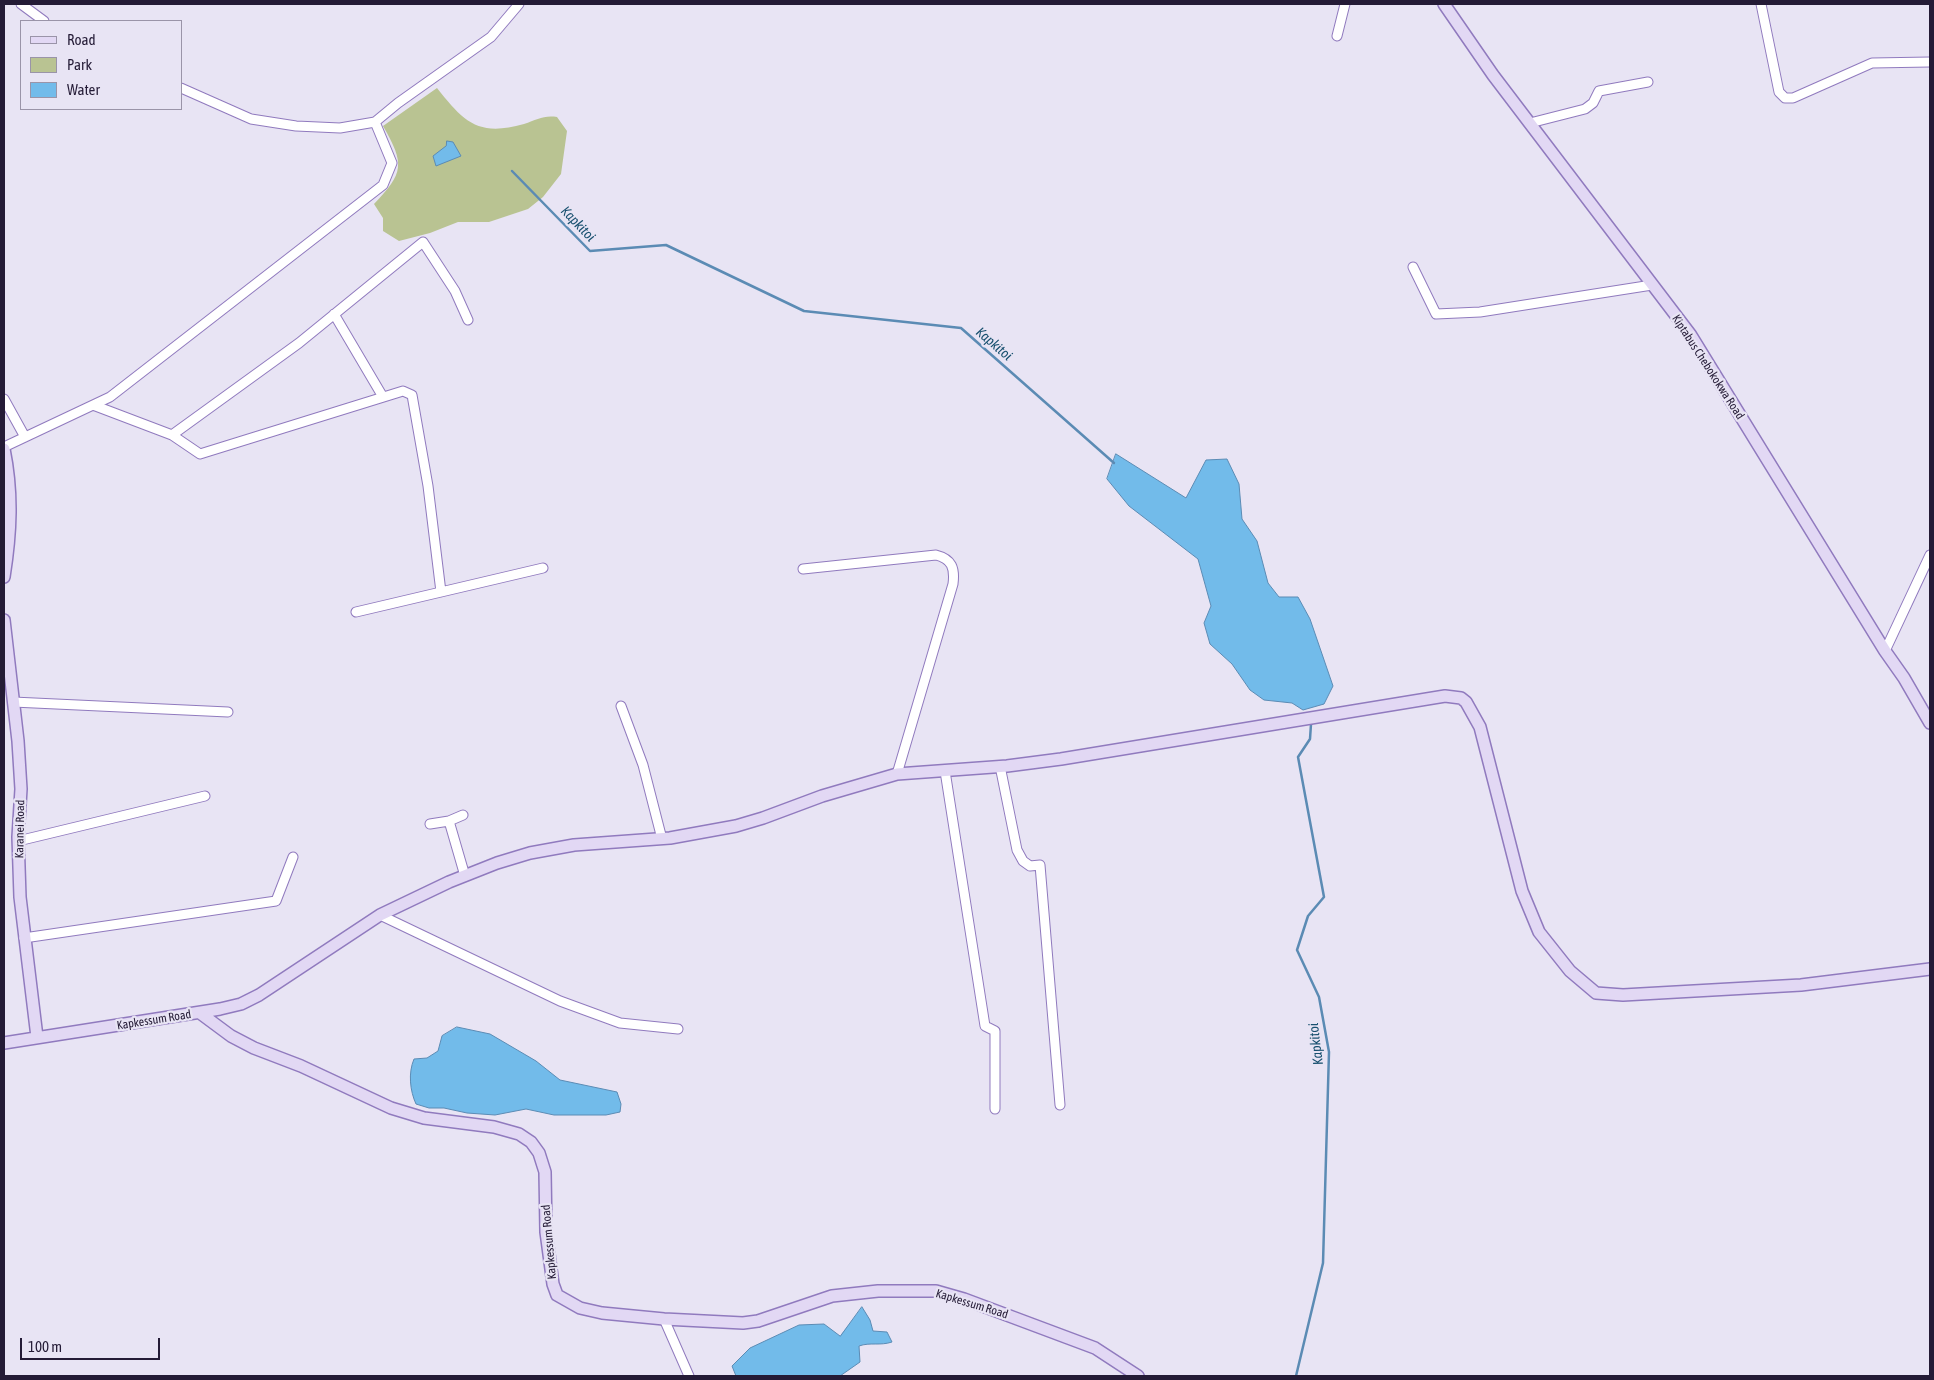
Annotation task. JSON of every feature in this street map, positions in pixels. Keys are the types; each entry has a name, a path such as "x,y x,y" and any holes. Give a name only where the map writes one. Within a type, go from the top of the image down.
{"street":[{"path":"21,4 43,20"},
{"path":"182,88 251,119 296,126 340,128 375,122 491,37 519,4"},
{"path":"1338,36 1345,4"},
{"name":"Kiptabus Chebokokwa Road","path":"1444,4 1530,123 1690,334 1885,651 1904,678 1930,723"},
{"path":"1761,4 1779,92 1785,98 1793,98 1813,91 1872,63 1930,62"},
{"path":"1530,123 1585,109 1591,106 1599,91 1648,82"},
{"path":"4,577 11,513 9,472 4,448 110,397 383,185 392,163 375,122"},
{"path":"172,435 300,343 423,242 455,291 468,320"},
{"path":"1413,267 1436,314 1480,312 1652,285"},
{"path":"334,314 383,397"},
{"path":"93,405 172,435 200,454 403,391 412,395 428,486 440,592"},
{"path":"4,399 25,438"},
{"path":"1885,651 1930,554"},
{"path":"803,569 936,555 946,557 952,566 953,584 897,774"},
{"path":"356,612 543,568"},
{"name":"Karanei Road","path":"4,620 21,789 18,841 20,897 36,1037"},
{"path":"200,1013 241,1004 259,995 380,915 465,876 530,853 574,844 662,839 763,818 822,796 897,774 1062,759 1434,697 1461,698 1473,709 1480,727 1517,873 1533,919 1556,955 1582,982 1596,993 1623,995 1802,984 1930,969"},
{"path":"13,702 228,712"},
{"path":"621,706 643,766 662,839"},
{"path":"1000,766 1017,850 1023,861 1030,866 1040,865 1060,1105"},
{"path":"945,770 985,1026 995,1031 994,1109"},
{"path":"18,841 205,796"},
{"path":"430,824 449,821 463,815"},
{"path":"449,821 465,876"},
{"path":"24,938 276,901 293,857"},
{"path":"380,915 560,1001 620,1023 678,1029"},
{"name":"Kapkessum Road","path":"4,1043 200,1013 231,1036 254,1048 301,1066 391,1108 424,1118 494,1127 519,1134 531,1142 542,1162 546,1232 552,1284 557,1295 580,1308 602,1313 743,1324 758,1321 832,1296 878,1291 936,1291 964,1299 1095,1348 1138,1376"},
{"path":"664,1319 689,1376"}],"green space":[{"path":"437,88 464,118 473,124 483,127 495,129 508,128 544,117 557,117 567,131 561,174 543,197 528,209 489,222 458,222 430,233 399,241 383,231 383,218 374,204 391,184 398,168 395,150 383,126"}],"water":[{"path":"447,141 453,142 461,156 436,166 433,156 446,146"},
{"path":"1116,454 1186,498 1206,460 1227,459 1239,484 1242,519 1257,541 1268,583 1279,597 1298,597 1310,619 1333,686 1324,704 1303,710 1292,703 1264,700 1250,690 1232,664 1210,644 1204,623 1211,606 1198,559 1129,506 1107,479"},
{"path":"457,1027 490,1034 536,1061 560,1080 617,1092 621,1104 620,1112 606,1115 554,1115 526,1109 495,1115 467,1113 444,1108 429,1108 416,1104 410,1082 414,1059 427,1058 438,1051 442,1036"},
{"path":"862,1307 870,1320 873,1331 887,1332 892,1342 859,1346 860,1362 840,1376 736,1376 732,1366 750,1348 799,1325 824,1324 840,1336"}],"waterway":[{"name":"Kapkitoi","path":"512,171 590,251 666,245 804,311 961,328 1114,463"},
{"name":"Kapkitoi","path":"1296,1376 1323,1263 1329,1052 1319,997 1297,950 1308,916 1324,897 1298,757 1310,739 1311,724"}]}
